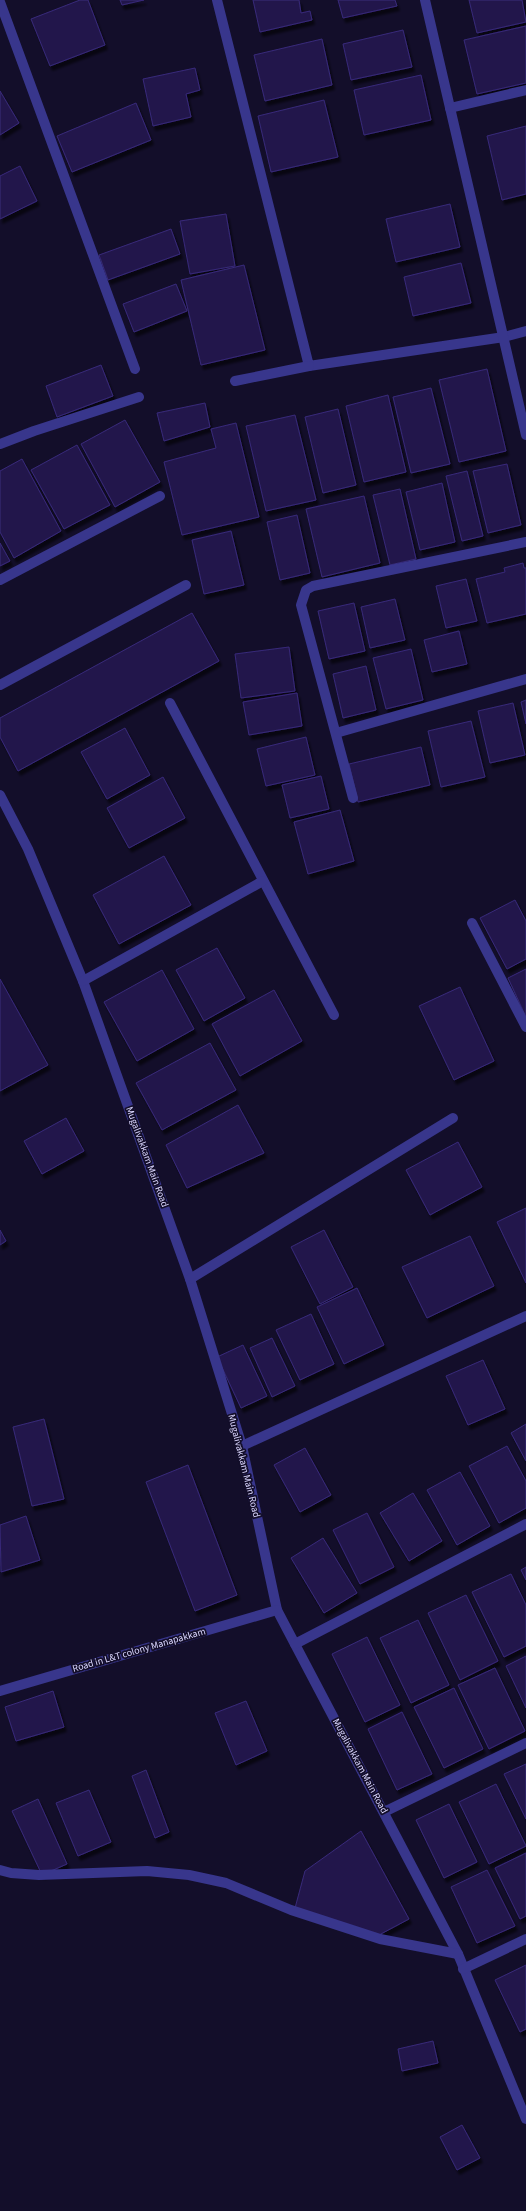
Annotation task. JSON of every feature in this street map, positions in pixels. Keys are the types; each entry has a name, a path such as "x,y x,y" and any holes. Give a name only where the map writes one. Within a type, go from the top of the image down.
{"street":[{"path":"217,0 309,366"},
{"path":"425,0 526,435"},
{"path":"0,2 135,369"},
{"path":"450,108 526,90"},
{"path":"235,381 309,366 504,337 526,331"},
{"path":"0,444 34,431 139,397"},
{"path":"0,580 160,496"},
{"path":"353,798 301,604 306,590 313,586 526,542"},
{"path":"0,686 186,585"},
{"path":"336,733 526,679"},
{"path":"170,703 334,1014"},
{"name":"Mugalivakkam Main Road","path":"0,795 28,849 83,981 190,1279 242,1446 277,1610 458,1954 525,2115"},
{"path":"83,981 263,880"},
{"path":"472,923 526,1027"},
{"path":"190,1279 453,1118"},
{"path":"242,1446 526,1316"},
{"path":"295,1644 526,1524"},
{"name":"Road in L&T colony Manapakkam","path":"0,1690 277,1610"},
{"path":"384,1812 526,1743"},
{"path":"0,1870 11,1873 39,1875 147,1871 189,1875 226,1883 291,1910 380,1939 458,1954"},
{"path":"463,1968 526,1939"}],"building":[{"path":"80,0 88,0 105,45 50,66 31,19"},
{"path":"120,0 144,0 122,5"},
{"path":"253,0 299,0 301,13 310,11 312,20 260,32"},
{"path":"338,0 395,0 397,6 343,18"},
{"path":"469,0 522,0 526,22 477,33"},
{"path":"526,26 526,83 477,94 464,40"},
{"path":"403,30 412,67 351,80 343,44"},
{"path":"322,39 332,85 265,101 254,55"},
{"path":"195,68 200,90 186,94 191,117 153,126 143,79"},
{"path":"421,75 431,120 364,135 354,90"},
{"path":"0,91 19,123 0,135"},
{"path":"324,100 338,157 271,172 258,116"},
{"path":"136,103 151,140 72,172 57,136"},
{"path":"526,126 526,194 502,200 487,136"},
{"path":"20,166 37,201 0,219 0,176"},
{"path":"450,204 460,247 396,262 386,219"},
{"path":"226,214 235,266 190,274 180,221"},
{"path":"171,229 180,254 108,280 99,255"},
{"path":"461,263 471,303 413,316 404,277"},
{"path":"244,265 265,350 201,365 181,280"},
{"path":"176,284 187,311 134,332 123,304"},
{"path":"101,365 113,396 57,417 46,386"},
{"path":"487,369 506,451 459,462 439,380"},
{"path":"431,388 450,464 411,473 393,397"},
{"path":"388,395 406,472 364,482 346,406"},
{"path":"205,403 210,427 164,441 157,413"},
{"path":"338,409 356,485 323,493 305,417"},
{"path":"295,415 316,500 266,511 246,426"},
{"path":"125,420 160,482 115,507 81,444"},
{"path":"236,423 259,517 182,535 164,462 216,448 211,429"},
{"path":"77,445 110,505 64,529 31,470"},
{"path":"22,459 61,531 14,558 0,532 0,471"},
{"path":"507,464 521,525 488,533 473,471"},
{"path":"467,471 483,536 462,541 446,476"},
{"path":"442,483 455,542 420,550 406,492"},
{"path":"400,489 416,559 390,565 373,495"},
{"path":"364,496 380,563 322,577 306,509"},
{"path":"297,515 310,573 280,580 267,522"},
{"path":"231,531 244,585 204,594 192,540"},
{"path":"0,543 10,561 0,566"},
{"path":"523,563 524,568 526,568 526,614 487,623 476,579 505,572 504,568"},
{"path":"466,579 477,621 446,628 436,586"},
{"path":"395,599 405,640 370,648 361,607"},
{"path":"354,603 365,651 329,659 318,611"},
{"path":"192,613 219,661 18,771 0,737 0,718"},
{"path":"459,631 467,664 432,672 424,640"},
{"path":"289,647 295,691 241,698 235,654"},
{"path":"411,649 423,700 386,709 373,658"},
{"path":"366,666 376,710 343,718 333,674"},
{"path":"297,693 302,726 249,735 243,702"},
{"path":"526,700 526,724 521,702"},
{"path":"513,703 525,755 490,763 478,711"},
{"path":"471,721 485,777 441,787 428,731"},
{"path":"125,728 150,775 107,799 81,752"},
{"path":"306,737 315,775 266,786 257,749"},
{"path":"421,747 430,785 358,802 349,764"},
{"path":"321,776 329,809 290,818 282,785"},
{"path":"163,777 185,818 129,848 107,808"},
{"path":"340,810 354,861 308,874 294,822"},
{"path":"164,856 191,905 119,944 93,895"},
{"path":"515,900 526,921 526,959 507,969 480,918"},
{"path":"217,948 245,998 204,1021 176,970"},
{"path":"526,969 526,1017 508,978"},
{"path":"162,970 194,1029 137,1061 104,1002"},
{"path":"0,979 48,1065 0,1091"},
{"path":"460,987 494,1061 454,1080 419,1006"},
{"path":"274,990 302,1041 240,1076 212,1024"},
{"path":"210,1043 236,1090 162,1130 136,1083"},
{"path":"238,1105 264,1153 187,1188 166,1145"},
{"path":"66,1118 84,1151 42,1174 24,1141"},
{"path":"458,1142 482,1187 430,1215 406,1170"},
{"path":"526,1208 526,1283 497,1222"},
{"path":"0,1230 6,1241 0,1245"},
{"path":"324,1230 353,1287 320,1304 291,1247"},
{"path":"470,1236 494,1286 427,1318 402,1267"},
{"path":"357,1288 384,1345 344,1364 317,1307"},
{"path":"311,1314 334,1364 300,1380 276,1330"},
{"path":"272,1338 295,1386 272,1397 250,1348"},
{"path":"243,1345 267,1396 241,1408 217,1357"},
{"path":"483,1360 505,1409 468,1425 446,1376"},
{"path":"44,1419 64,1499 32,1506 13,1427"},
{"path":"526,1424 526,1461 511,1433"},
{"path":"507,1446 526,1481 526,1508 499,1523 469,1466"},
{"path":"305,1448 331,1495 300,1512 274,1465"},
{"path":"188,1465 237,1595 195,1611 146,1482"},
{"path":"460,1472 490,1526 457,1545 427,1490"},
{"path":"413,1493 442,1541 409,1561 380,1513"},
{"path":"367,1513 394,1567 360,1584 333,1530"},
{"path":"26,1516 40,1560 1,1572 0,1525"},
{"path":"323,1538 357,1593 324,1613 291,1558"},
{"path":"526,1567 526,1580 521,1570"},
{"path":"511,1574 526,1605 526,1646 504,1657 472,1592"},
{"path":"466,1595 498,1661 460,1680 428,1613"},
{"path":"418,1620 449,1685 411,1703 380,1638"},
{"path":"367,1637 400,1705 365,1722 332,1654"},
{"path":"526,1656 526,1708 506,1666"},
{"path":"495,1668 525,1731 489,1749 458,1685"},
{"path":"454,1688 483,1749 444,1768 414,1707"},
{"path":"53,1691 64,1727 16,1741 5,1707"},
{"path":"246,1701 267,1751 236,1765 215,1713"},
{"path":"402,1712 432,1774 397,1790 368,1729"},
{"path":"526,1764 526,1819 504,1774"},
{"path":"146,1770 169,1832 155,1838 132,1776"},
{"path":"496,1784 526,1846 489,1864 459,1802"},
{"path":"89,1790 111,1842 78,1856 56,1803"},
{"path":"38,1799 67,1864 42,1875 12,1811"},
{"path":"449,1804 477,1862 444,1878 416,1820"},
{"path":"361,1831 409,1919 379,1935 295,1908 305,1871"},
{"path":"526,1853 526,1916 520,1919 495,1868"},
{"path":"487,1870 515,1926 477,1943 451,1887"},
{"path":"526,1965 526,2029 520,2032 495,1980"},
{"path":"433,2041 438,2063 402,2071 398,2049"},
{"path":"462,2125 480,2158 457,2170 440,2137"}]}
